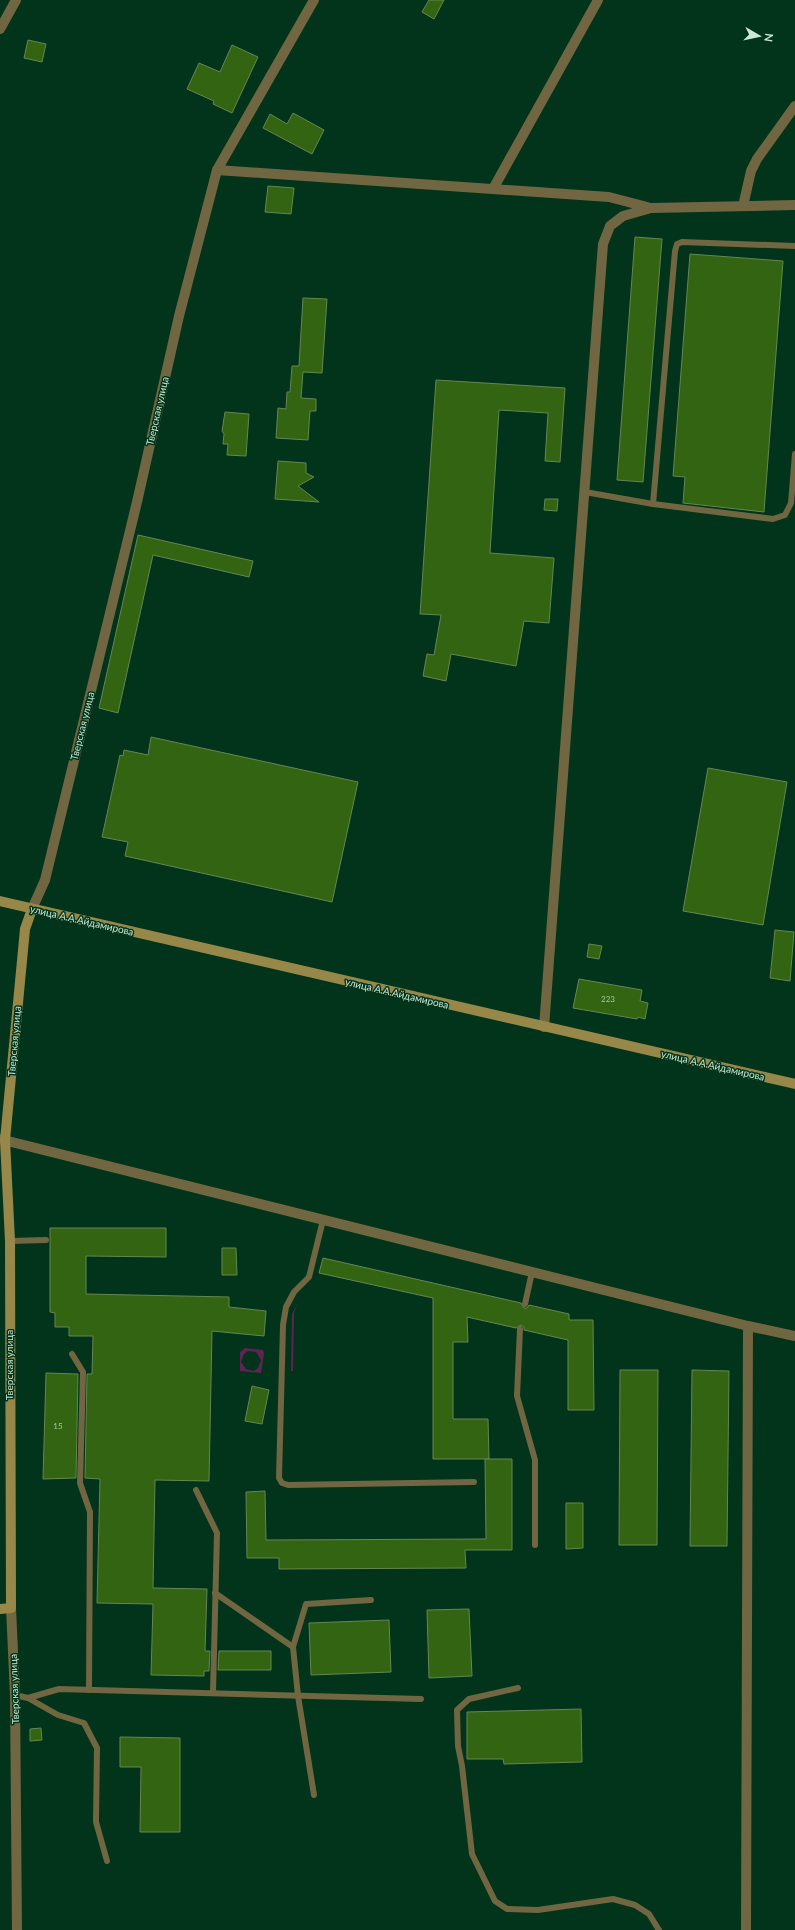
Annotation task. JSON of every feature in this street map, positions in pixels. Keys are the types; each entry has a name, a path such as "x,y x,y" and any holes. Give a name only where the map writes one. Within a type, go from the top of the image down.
{"main road":[{"name":"улица А.А.Айдамирова","path":"0,901 795,1084"},
{"name":"Тверская улица","path":"11,1608 10,1241 2,1140 25,929 32,909"},
{"path":"0,1609 11,1608"}],"street":[{"path":"0,29 16,0"},
{"name":"Тверская улица","path":"32,909 45,880 135,510 179,316 217,170 314,0"},
{"path":"493,189 598,0"},
{"path":"743,206 751,171 757,159 795,106"},
{"path":"217,170 609,197 651,208"},
{"path":"544,1027 603,244 610,226 623,216 651,208 795,205"},
{"path":"2,1140 748,1326 795,1336"},
{"path":"746,1930 748,1326"},
{"name":"Тверская улица","path":"11,1608 15,1695 17,1930"}],"lane":[{"path":"653,504 675,251 677,244 682,242 795,246"},
{"path":"585,492 653,504 773,519 785,515 791,503 795,454"},
{"path":"323,1220 310,1277 294,1292 286,1307 283,1325 279,1478 282,1483 288,1485 474,1482"},
{"path":"10,1241 46,1240"},
{"path":"525,1304 532,1272"},
{"path":"520,1329 517,1396 535,1460 535,1545"},
{"path":"72,1354 83,1372 80,1483 90,1512 89,1690"},
{"path":"196,1490 216,1533 214,1693"},
{"path":"215,1593 293,1647"},
{"path":"314,1795 298,1696 293,1647 306,1604 371,1600"},
{"path":"518,1688 469,1699 457,1710 458,1746 472,1854 495,1901 507,1909 538,1910 613,1899 635,1905 649,1914 659,1930"},
{"path":"28,1698 59,1689 421,1699"},
{"path":"15,1695 28,1698 58,1715 84,1723 97,1748 96,1822 107,1860"}],"shaded area":[{"path":"298,1303 294,1313 293,1371 291,1371 292,1314"},
{"path":"245,1348 263,1350 264,1353 261,1373 240,1371 240,1352","holes":["248,1351 256,1352 261,1360 258,1368 254,1371 246,1369 241,1362 244,1354"]}],"building":[{"path":"429,0 444,0 434,19 422,12"},
{"path":"28,40 46,44 42,62 24,58"},
{"path":"232,45 258,57 232,113 213,104 214,101 187,89 199,63 220,72"},
{"path":"293,113 324,130 312,154 263,128 270,114 287,124"},
{"path":"268,186 294,188 291,214 265,212"},
{"path":"635,237 662,239 643,482 617,480"},
{"path":"690,254 783,261 764,512 683,503 685,477 673,476"},
{"path":"303,298 327,299 322,373 303,372 301,398 316,399 316,411 310,411 308,440 276,438 278,408 286,409 287,392 290,392 292,366 299,366"},
{"path":"436,380 565,388 560,462 545,461 548,413 499,410 490,553 554,558 549,623 524,621 516,666 451,654 446,681 423,676 427,654 434,655 441,615 420,614"},
{"path":"225,412 249,414 246,456 227,455 228,444 223,444 224,434 222,431"},
{"path":"278,461 306,463 306,473 314,477 298,486 319,502 275,499"},
{"path":"545,499 558,499 557,511 544,510"},
{"path":"138,535 253,561 249,577 153,555 118,713 99,708"},
{"path":"151,737 358,782 332,902 125,856 128,842 102,837 120,755 123,756 124,750 148,755"},
{"path":"708,768 787,782 763,925 683,911"},
{"path":"775,930 794,932 790,981 770,978"},
{"path":"589,944 602,946 599,959 587,957"},
{"path":"579,979 642,990 640,1001 648,1003 645,1019 638,1017 637,1019 573,1008"},
{"path":"50,1228 166,1228 166,1257 86,1256 86,1294 229,1297 229,1307 266,1311 264,1336 212,1331 209,1481 155,1480 153,1588 207,1589 205,1651 210,1651 209,1671 204,1671 204,1676 151,1675 153,1604 97,1603 100,1479 85,1478 87,1374 92,1374 93,1336 69,1336 69,1327 55,1327 55,1313 50,1312"},
{"path":"222,1248 236,1248 237,1275 222,1275"},
{"path":"323,1258 521,1303 524,1308 527,1308 529,1305 569,1314 569,1320 593,1320 594,1410 568,1410 568,1340 524,1330 524,1327 521,1325 516,1328 467,1317 468,1342 453,1342 453,1419 488,1419 489,1459 433,1459 433,1298 319,1273"},
{"path":"620,1370 658,1370 657,1545 619,1545"},
{"path":"692,1370 729,1371 727,1546 690,1546"},
{"path":"46,1373 78,1374 76,1478 43,1479"},
{"path":"252,1386 269,1390 262,1424 245,1421"},
{"path":"485,1459 512,1459 512,1550 465,1550 466,1568 279,1569 279,1558 247,1558 246,1492 265,1491 266,1540 486,1539"},
{"path":"566,1503 583,1503 583,1548 566,1549"},
{"path":"469,1609 472,1676 429,1678 427,1610"},
{"path":"389,1620 391,1672 311,1675 309,1623"},
{"path":"219,1651 271,1651 271,1670 218,1670"},
{"path":"581,1709 582,1762 504,1764 503,1759 467,1759 467,1712"},
{"path":"41,1728 42,1740 30,1741 30,1729"},
{"path":"120,1737 180,1738 180,1832 140,1832 141,1767 120,1767"}]}
